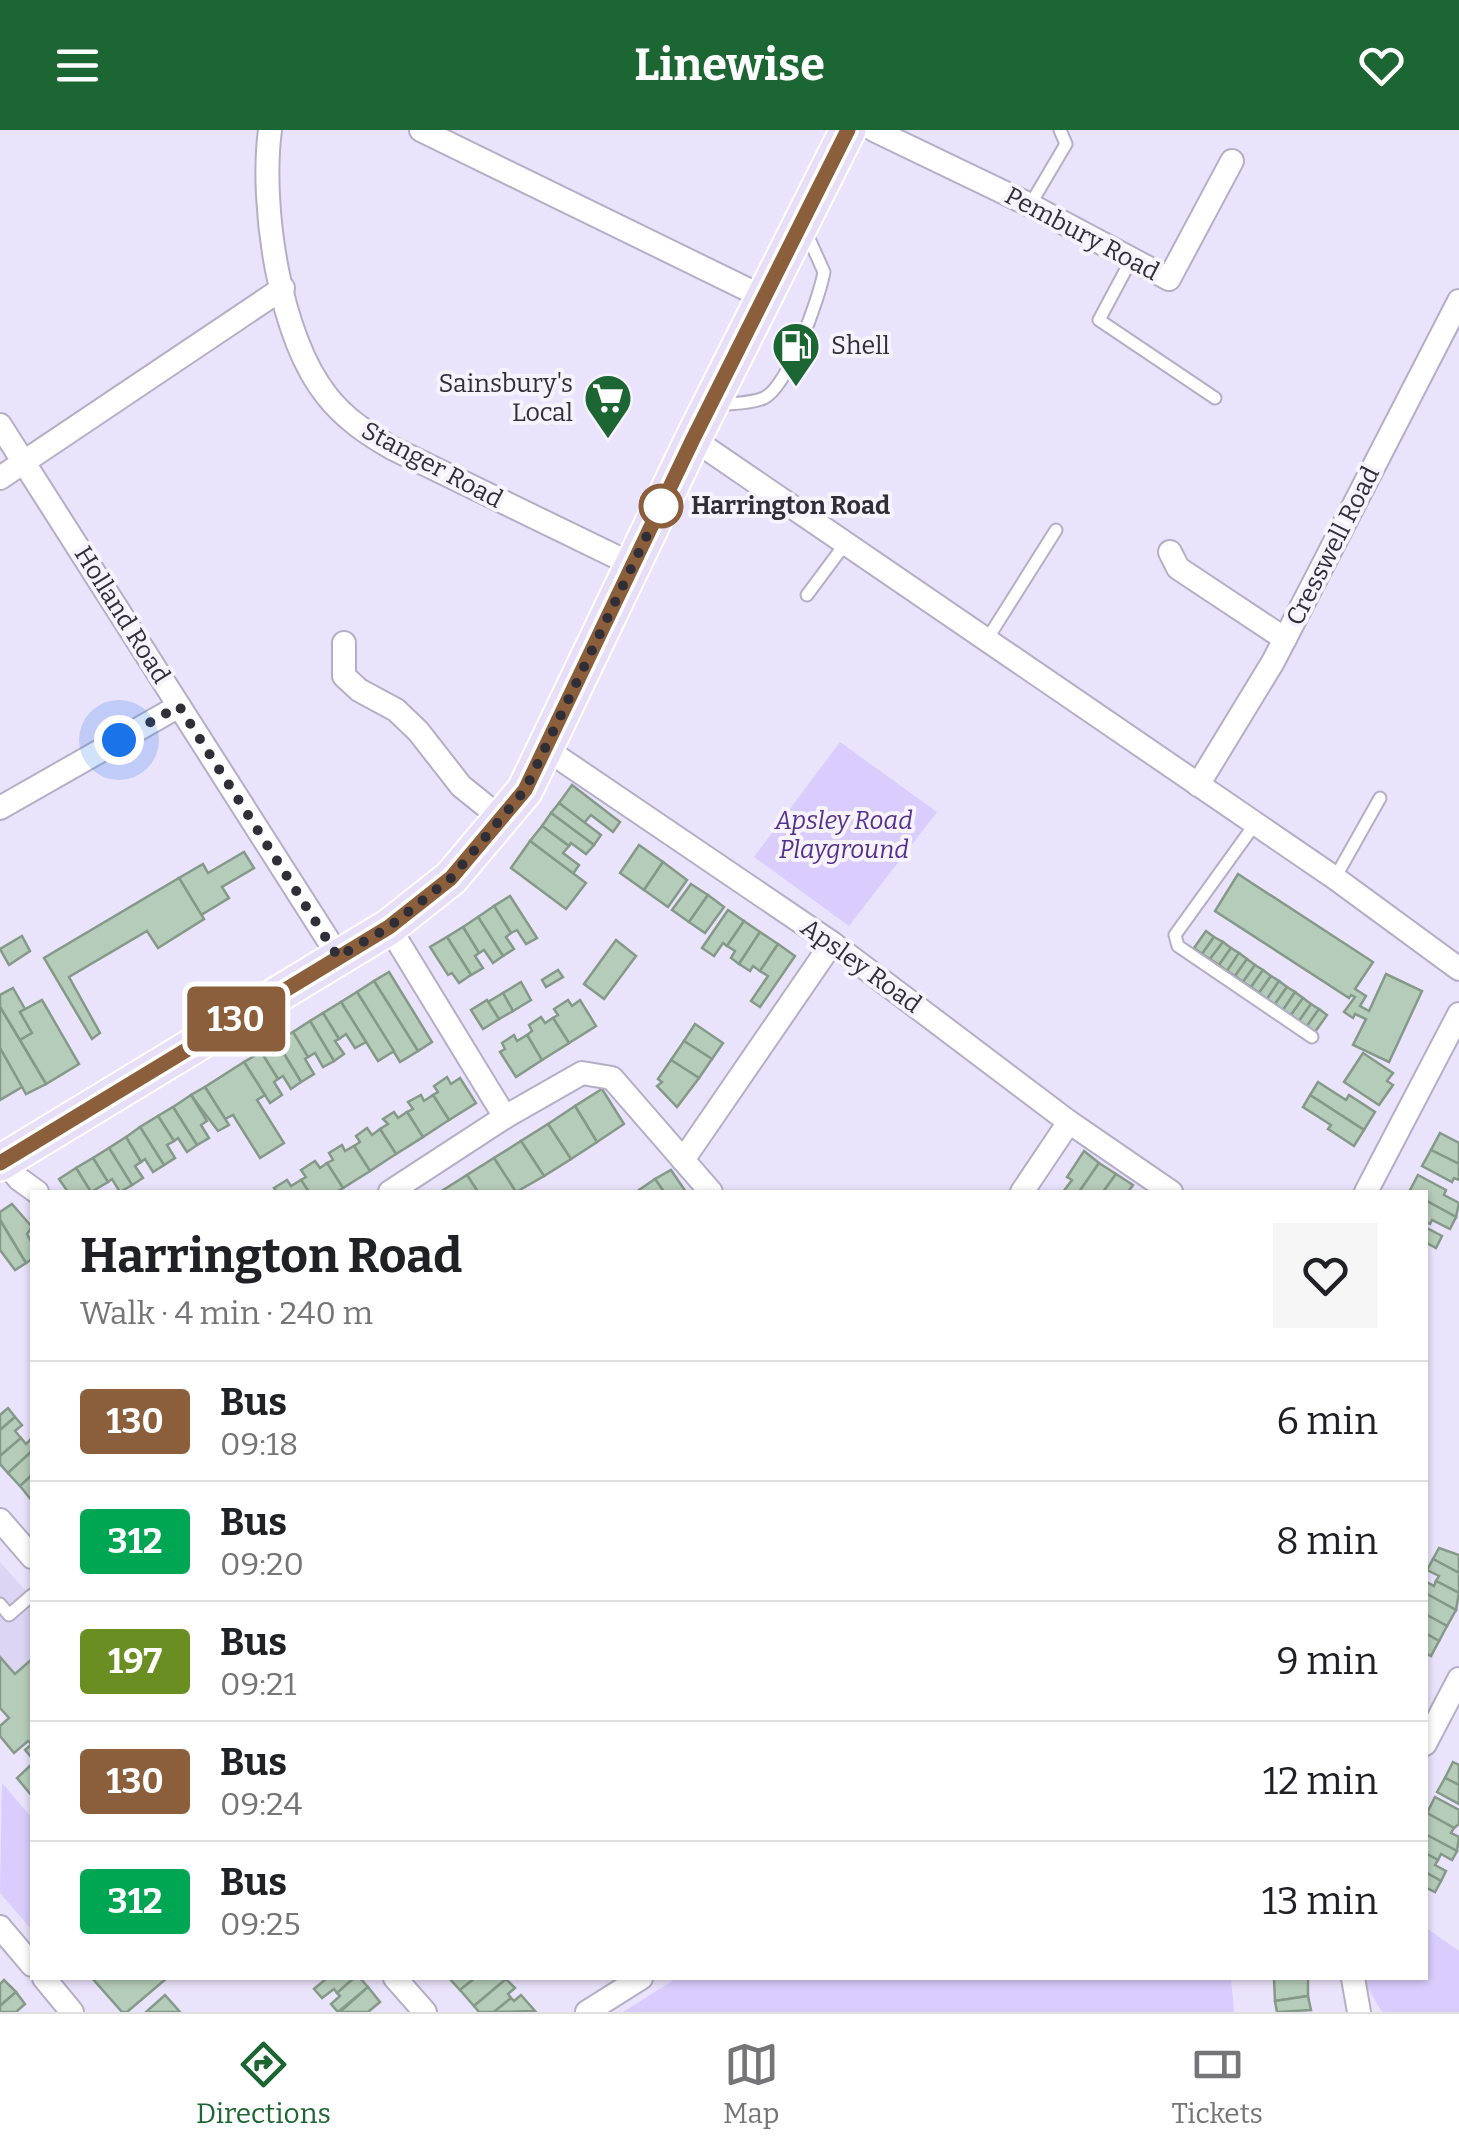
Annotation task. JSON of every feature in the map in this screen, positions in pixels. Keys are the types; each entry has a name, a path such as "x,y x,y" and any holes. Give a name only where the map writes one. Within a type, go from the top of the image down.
{"main road":[{"path":"2,1162 389,927 451,878 525,790 709,406 848,130"}],"street":[{"name":"Stanger Road","path":"270,130 266,199 283,288 304,359 328,397 356,425 392,448 633,566"},
{"path":"421,130 765,298"},
{"name":"Pembury Road","path":"874,130 1030,205 1169,279 1232,160"},
{"path":"0,478 283,288"},
{"name":"Cresswell Road","path":"1198,785 1285,640 1459,301"},
{"name":"Holland Road","path":"0,425 338,957"},
{"path":"693,439 1335,878 1459,968"},
{"path":"1170,552 1178,568 1285,640"},
{"path":"344,642 344,676 359,690 396,710 418,731 461,786 502,818"},
{"path":"0,808 179,706"},
{"name":"Apsley Road","path":"546,749 832,943 1068,1122 1168,1190"},
{"path":"389,927 505,1117"},
{"path":"683,1160 832,943"},
{"path":"1367,1190 1459,1014"},
{"path":"393,1190 505,1117 582,1073 612,1078 710,1190"},
{"path":"1023,1190 1068,1122"},
{"path":"2,1162 18,1180 35,1189"},
{"path":"0,1520 30,1555"},
{"path":"1428,1738 1459,1679"},
{"path":"0,1927 30,1963"},
{"path":"46,1980 72,2012"},
{"path":"397,1980 425,2012"},
{"path":"587,2012 638,1980"},
{"path":"1353,1980 1359,2012"}],"lane":[{"path":"1030,205 1066,144 1060,130"},
{"path":"709,406 760,399 781,382 792,362 824,272 801,222"},
{"path":"1131,260 1100,320 1215,398"},
{"path":"985,642 1056,530"},
{"path":"807,595 845,544"},
{"path":"1335,878 1380,798"},
{"path":"1255,824 1175,935 1178,946 1312,1037"},
{"path":"0,1604 9,1615 30,1598"}],"shaded area":[{"path":"0,1562 30,1596 30,1661 15,1674 0,1657"}],"green space":[{"name":"Apsley Road Playground","path":"840,742 937,812 849,926 754,857"},
{"path":"2,1783 30,1816 30,1928 0,1893"},
{"path":"1428,1929 1459,1951 1459,2012 1382,2012 1365,1980 1428,1980"},
{"path":"674,1980 1231,1980 1234,2012 623,2012"}],"building":[{"path":"572,785 620,822 613,832 591,815 584,823 559,803"},
{"path":"559,803 601,835 594,845 551,813"},
{"path":"551,813 594,845 586,854 542,826"},
{"path":"542,826 569,846 563,853 579,865 573,874 530,841"},
{"path":"530,841 586,883 566,909 511,868"},
{"path":"639,845 663,862 644,890 620,873"},
{"path":"244,852 254,868 222,887 229,898 201,915 179,878 203,864 208,873"},
{"path":"663,862 687,880 668,907 644,890"},
{"path":"1238,874 1373,962 1355,989 1366,996 1360,1006 1369,1011 1386,974 1422,991 1389,1062 1353,1045 1366,1019 1344,1012 1355,997 1349,998 1215,911"},
{"path":"179,878 204,919 158,948 147,931 69,977 100,1033 92,1039 44,958"},
{"path":"691,884 708,895 689,922 672,910"},
{"path":"708,895 724,907 705,933 689,922"},
{"path":"510,896 537,938 526,944 517,930 511,933 494,906"},
{"path":"494,906 511,933 506,937 514,949 503,956 478,917"},
{"path":"728,910 744,921 727,946 723,943 714,956 702,948"},
{"path":"478,917 503,956 493,963 484,950 479,953 463,927"},
{"path":"744,921 760,932 739,964 731,958 735,951 727,946"},
{"path":"463,927 483,968 471,975 447,937"},
{"path":"1206,931 1214,937 1202,954 1194,948"},
{"path":"760,932 778,944 760,971 753,966 750,971 739,964"},
{"path":"22,936 30,951 9,965 0,949"},
{"path":"447,937 471,975 459,983 452,973 448,975 430,947"},
{"path":"1214,937 1223,942 1210,959 1202,954"},
{"path":"616,940 636,956 604,999 584,984"},
{"path":"1223,942 1231,948 1219,965 1210,959"},
{"path":"778,944 795,956 760,1007 751,1001 768,976 760,971"},
{"path":"1231,948 1239,953 1227,971 1219,965"},
{"path":"1239,953 1247,959 1235,976 1227,971"},
{"path":"1247,959 1255,965 1243,982 1235,976"},
{"path":"1255,965 1263,970 1251,987 1243,982"},
{"path":"558,970 563,977 546,987 542,980"},
{"path":"1263,970 1271,976 1259,993 1251,987"},
{"path":"389,972 432,1042 418,1051 374,981"},
{"path":"1271,976 1279,981 1267,999 1259,993"},
{"path":"374,981 418,1051 400,1062 357,992"},
{"path":"1279,981 1287,987 1275,1004 1267,999"},
{"path":"521,982 531,1000 513,1011 503,993"},
{"path":"1287,987 1295,992 1283,1010 1275,1004"},
{"path":"13,988 32,1033 20,1040 0,1007 0,995"},
{"path":"357,992 394,1051 378,1061 341,1002"},
{"path":"1295,992 1303,998 1291,1015 1283,1010"},
{"path":"503,993 513,1011 499,1019 488,1002"},
{"path":"1303,998 1311,1004 1299,1021 1291,1015"},
{"path":"42,1000 79,1064 46,1084 20,1040 32,1033 20,1012"},
{"path":"487,1000 499,1019 483,1029 471,1010"},
{"path":"568,1000 572,1006 580,1000 596,1026 569,1043 553,1018 558,1015 554,1009"},
{"path":"341,1002 366,1042 355,1048 346,1034 339,1039 323,1013"},
{"path":"1311,1004 1319,1009 1307,1026 1299,1021"},
{"path":"0,1007 46,1084 26,1094 0,1048"},
{"path":"1319,1009 1327,1015 1315,1032 1307,1026"},
{"path":"323,1013 344,1054 334,1061 310,1021"},
{"path":"541,1017 545,1023 553,1018 569,1043 542,1060 527,1035 532,1031 529,1025"},
{"path":"310,1021 334,1061 323,1067 315,1053 308,1057 293,1032"},
{"path":"695,1024 723,1043 712,1059 684,1041"},
{"path":"293,1032 314,1074 301,1082 277,1042"},
{"path":"514,1035 517,1041 527,1035 542,1060 516,1077 500,1052 505,1049 502,1043"},
{"path":"684,1041 712,1059 699,1078 671,1060"},
{"path":"277,1042 301,1082 291,1089 283,1076 278,1079 261,1052"},
{"path":"0,1048 22,1087 0,1100"},
{"path":"261,1052 278,1079 274,1082 282,1095 270,1103 244,1062"},
{"path":"1363,1053 1393,1073 1387,1081 1393,1085 1379,1105 1344,1082"},
{"path":"671,1060 699,1078 677,1107 657,1086"},
{"path":"244,1062 265,1095 257,1100 284,1143 260,1158 233,1115 225,1119 205,1087"},
{"path":"447,1077 451,1084 460,1078 476,1103 449,1120 433,1095 438,1092 434,1086"},
{"path":"1318,1082 1375,1112 1364,1130 1310,1095"},
{"path":"205,1087 229,1125 218,1131 191,1095"},
{"path":"602,1089 624,1124 597,1142 575,1106"},
{"path":"191,1095 207,1121 201,1125 209,1138 197,1145 173,1107"},
{"path":"421,1095 424,1101 433,1095 449,1120 423,1137 407,1112 413,1109 408,1102"},
{"path":"1310,1095 1364,1130 1354,1146 1303,1107"},
{"path":"575,1106 597,1142 571,1159 548,1124"},
{"path":"173,1107 197,1145 187,1152 178,1138 174,1141 158,1116"},
{"path":"394,1112 398,1118 407,1112 423,1137 396,1154 380,1129 388,1124 383,1119"},
{"path":"158,1116 174,1141 167,1145 175,1158 164,1165 140,1127"},
{"path":"548,1124 571,1159 544,1176 521,1141"},
{"path":"140,1127 164,1165 153,1172 145,1159 141,1162 126,1137"},
{"path":"367,1128 372,1135 380,1129 396,1154 370,1171 354,1146 360,1142 356,1136"},
{"path":"1440,1133 1459,1143 1459,1164 1431,1150"},
{"path":"126,1137 141,1162 135,1166 143,1178 132,1185 109,1148"},
{"path":"521,1141 544,1176 515,1190 494,1158"},
{"path":"342,1145 345,1151 354,1146 370,1171 343,1188 327,1163 333,1160 329,1153"},
{"path":"109,1148 132,1185 119,1190 112,1179 108,1182 93,1158"},
{"path":"1431,1150 1459,1164 1459,1180 1454,1178 1452,1182 1422,1166"},
{"path":"1084,1151 1099,1163 1080,1190 1064,1190 1072,1180 1067,1177"},
{"path":"93,1158 108,1182 90,1190 76,1168"},
{"path":"494,1158 515,1190 477,1190 467,1175"},
{"path":"315,1161 320,1168 327,1163 343,1188 308,1190 301,1180 306,1177 301,1170"},
{"path":"1099,1163 1116,1174 1104,1190 1080,1190"},
{"path":"76,1168 90,1190 67,1190 59,1179"},
{"path":"671,1170 685,1190 663,1190 655,1179"},
{"path":"1116,1174 1133,1185 1129,1190 1104,1190"},
{"path":"467,1175 477,1190 443,1190"},
{"path":"1418,1175 1446,1190 1444,1195 1459,1203 1456,1217 1428,1202 1428,1190 1410,1190"},
{"path":"655,1179 663,1190 639,1190"},
{"path":"287,1180 291,1186 301,1180 308,1190 276,1190"},
{"path":"1428,1202 1456,1217 1450,1229 1432,1220 1430,1224"},
{"path":"12,1204 30,1225 30,1260 26,1263 0,1220 0,1212"},
{"path":"0,1220 26,1263 15,1270 0,1250"},
{"path":"1428,1229 1442,1236 1436,1248 1428,1244"},
{"path":"8,1408 15,1417 0,1430 0,1415"},
{"path":"15,1417 22,1425 15,1431 21,1438 0,1456 0,1430"},
{"path":"21,1438 26,1444 30,1440 30,1453 8,1473 0,1464 0,1456"},
{"path":"30,1453 30,1477 20,1486 8,1473"},
{"path":"30,1477 30,1498 20,1486"},
{"path":"1439,1548 1459,1555 1459,1573 1433,1559"},
{"path":"1433,1559 1459,1573 1459,1593 1436,1581 1439,1576 1428,1568"},
{"path":"1436,1581 1459,1593 1456,1610 1428,1595 1428,1583 1434,1586"},
{"path":"1428,1595 1456,1610 1447,1626 1428,1616"},
{"path":"1428,1616 1447,1626 1439,1641 1428,1635"},
{"path":"1428,1635 1439,1641 1431,1656 1428,1654"},
{"path":"0,1657 15,1674 30,1661 30,1742 14,1753 0,1736 0,1726 9,1718 0,1708"},
{"path":"1453,1762 1459,1765 1459,1785 1445,1778"},
{"path":"30,1766 30,1794 17,1778"},
{"path":"1445,1778 1459,1785 1459,1804 1437,1792"},
{"path":"1435,1797 1459,1810 1459,1824 1454,1828 1428,1811"},
{"path":"1428,1814 1454,1828 1451,1833 1459,1837 1457,1851 1428,1836"},
{"path":"1428,1836 1457,1851 1452,1860 1441,1854 1438,1860 1428,1855"},
{"path":"1428,1855 1446,1871 1441,1881 1428,1874"},
{"path":"1428,1874 1441,1881 1435,1892 1428,1888"},
{"path":"4,1980 16,1992 0,2006 0,1984"},
{"path":"94,1980 165,1980 127,2012 122,2012"},
{"path":"325,1980 352,1980 337,1993 334,1989 322,1998 314,1989"},
{"path":"352,1980 362,1980 368,1987 338,2012 331,2004 340,1996 337,1993"},
{"path":"451,1980 472,1980 460,1990"},
{"path":"472,1980 505,1980 474,2006 460,1990"},
{"path":"505,1980 515,1988 508,1994 511,1998 494,2012 479,2012 474,2006"},
{"path":"1274,1980 1308,1980 1308,1996 1275,2001"},
{"path":"368,1987 380,2002 368,2012 340,2012"},
{"path":"16,1992 25,2004 16,2012 0,2012 0,2006"},
{"path":"165,1995 180,2012 146,2012"},
{"path":"521,1995 535,2011 494,2012 511,1998 514,2001"},
{"path":"1308,1996 1311,2010 1277,2012 1275,2001"}],"bus line":[{"name":"130","path":"0,1163 389,927 451,878 525,790 693,439 848,130"}],"place":[{"name":"Shell","path":"796,388"},
{"name":"Sainsbury's Local","path":"608,440"},
{"name":"Harrington Road","path":"661,506"}],"route":[{"path":"119,740 179,706 338,957 389,927 451,878 525,790 663,502 661,506"}]}
